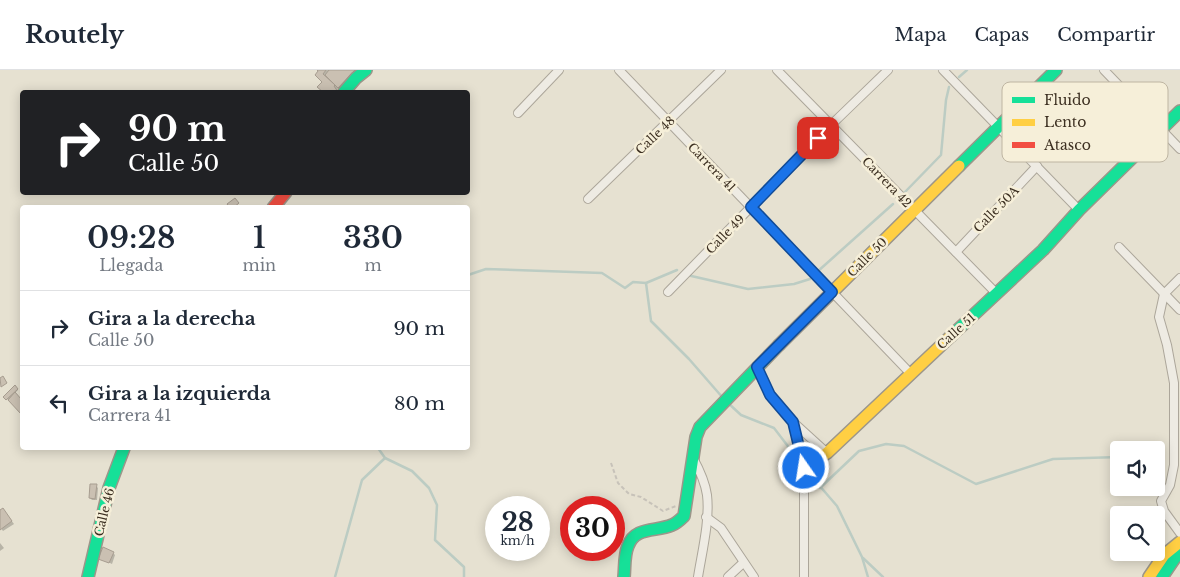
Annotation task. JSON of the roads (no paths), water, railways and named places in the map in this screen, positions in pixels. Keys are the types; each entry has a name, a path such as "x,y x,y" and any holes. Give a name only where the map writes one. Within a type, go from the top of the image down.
{"street":[{"path":"346,90 366,70"},
{"path":"518,113 559,70"},
{"name":"Carrera 41","path":"619,70 910,373"},
{"name":"Calle 48","path":"588,200 721,70"},
{"name":"Carrera 42","path":"778,70 998,294"},
{"name":"Calle 49","path":"668,292 831,125 888,70"},
{"path":"943,70 1002,131"},
{"name":"Calle 50","path":"1044,82 1056,70"},
{"path":"1104,70 1116,82"},
{"name":"Calle 51","path":"1168,122 1180,111"},
{"name":"Calle 50","path":"624,577 628,545 635,536 642,530 672,527 680,523 684,516 696,437 700,427 757,367 1002,125"},
{"path":"1168,136 1180,149"},
{"path":"1033,162 1079,210"},
{"name":"Calle 51","path":"804,468 827,452 869,415 910,373 998,294 1128,162"},
{"name":"Calle 50A","path":"956,252 1037,166"},
{"path":"275,205 284,195"},
{"path":"1119,246 1180,310"},
{"path":"1180,278 1164,294 1159,317 1168,345 1177,386 1174,465 1170,485 1161,501 1164,511 1180,533"},
{"path":"757,367 770,395 793,422 827,452"},
{"path":"793,422 804,468 804,577"},
{"name":"Calle 46","path":"88,577 109,488 123,450"},
{"path":"693,458 701,473 707,494 698,577"},
{"path":"706,517 721,528 754,577"},
{"path":"1149,577 1164,555 1180,542"},
{"path":"1162,577 1174,558 1180,554"},
{"path":"728,577 743,563"}],"waterway":[{"path":"959,77 967,70"},
{"path":"904,193 941,155 949,87"},
{"path":"817,272 893,204"},
{"path":"470,274 486,269 602,273 625,288 633,282 646,283 677,270"},
{"path":"687,275 748,289 794,284 810,279"},
{"path":"646,283 651,321 689,359 723,398"},
{"path":"727,402 741,415 774,428 800,462"},
{"path":"820,488 859,451 886,444 904,446 976,484 1053,459 1110,457"},
{"path":"379,450 385,458 412,471 429,488 437,505 435,540 464,567 464,577"},
{"path":"335,577 362,480 385,458"},
{"path":"806,470 837,506 862,557 868,577"},
{"path":"863,558 883,577"}]}
